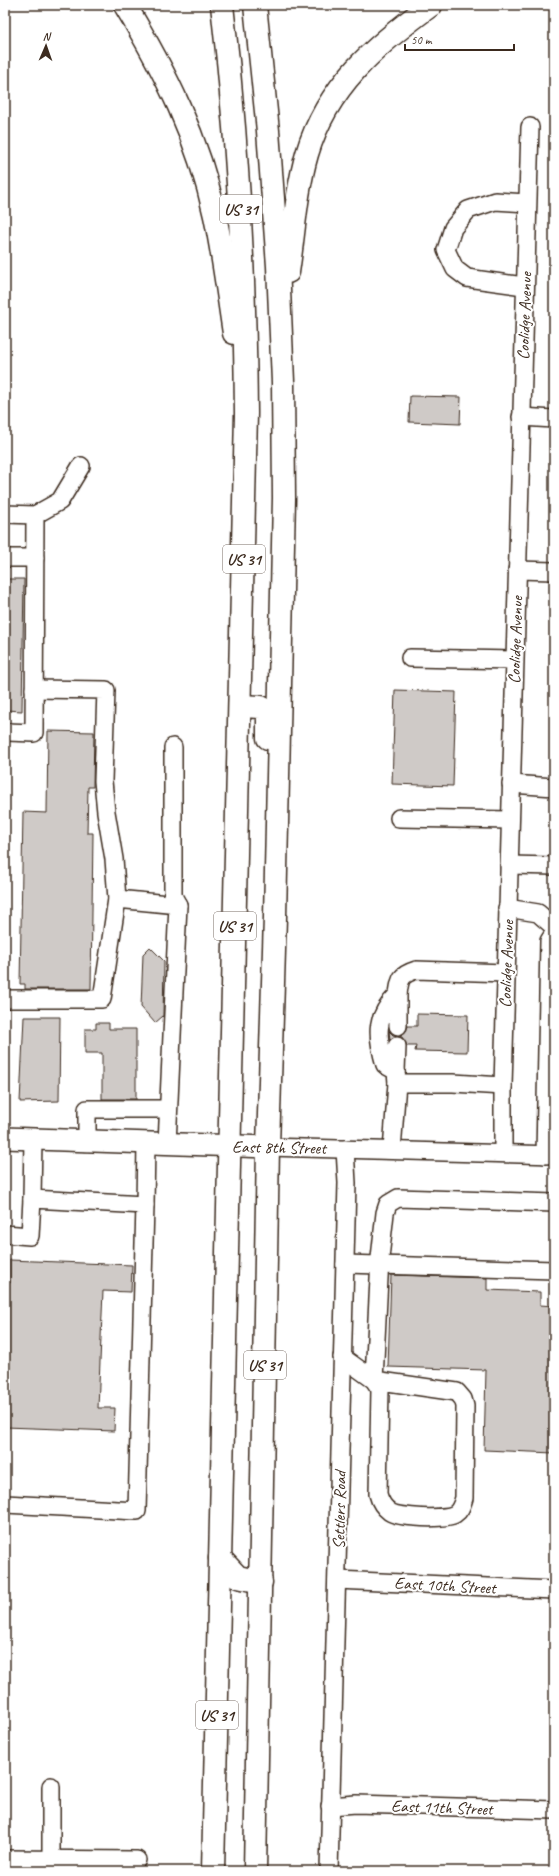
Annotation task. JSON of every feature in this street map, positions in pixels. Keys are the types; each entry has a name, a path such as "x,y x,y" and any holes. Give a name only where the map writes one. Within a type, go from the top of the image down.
{"highway":[{"path":"124,5 160,65 174,92 202,164 215,217 246,413"},
{"name":"US 31","path":"213,1871 246,413 241,213 232,94 222,5"},
{"name":"US 31","path":"255,1871 268,1147 275,917 284,498 281,328 273,182 256,5"},
{"path":"281,328 302,176 316,130 336,93 359,65 380,44 431,5"},
{"path":"240,706 261,707 268,712 264,875 275,917"},
{"path":"220,1558 238,1577 261,1582"}],"main road":[{"name":"East 8th Street","path":"5,1138 268,1147"}],"street":[{"name":"Coolidge Avenue","path":"503,1153 508,865 524,286 530,127"},
{"path":"524,286 467,278 455,269 446,250 453,228 468,210 496,201 527,203"},
{"path":"521,417 554,419"},
{"path":"5,514 35,515 60,501 81,466"},
{"path":"7,732 34,733 35,515"},
{"path":"5,558 35,558"},
{"path":"517,570 554,572"},
{"path":"410,658 514,660"},
{"path":"5,999 102,999 117,899 114,859 106,812 103,781 106,690 34,689"},
{"path":"167,1144 178,905 172,896 173,747"},
{"path":"511,784 554,787"},
{"path":"399,818 510,820"},
{"path":"508,865 554,866"},
{"path":"117,899 178,905"},
{"path":"507,908 538,913 554,927"},
{"path":"549,1155 549,941 554,933"},
{"path":"398,1026 398,994 400,980 406,973 416,970 506,973"},
{"path":"398,994 387,1005 382,1015 380,1029 380,1050 385,1064 397,1077 503,1086"},
{"path":"392,1150 397,1077 397,1046"},
{"path":"87,1141 87,1109 168,1109"},
{"path":"5,1234 30,1236 33,1139"},
{"path":"5,1504 137,1511 146,1143"},
{"name":"East 8th Street","path":"268,1147 549,1155"},
{"name":"Settlers Road","path":"329,1871 345,1264 345,1149"},
{"path":"374,1380 380,1265 385,1213 388,1204 398,1198 554,1203"},
{"path":"32,1199 145,1205"},
{"path":"345,1264 554,1270"},
{"path":"342,1357 374,1380 380,1388 378,1494 380,1502 391,1513 402,1516 446,1517 455,1514 461,1508 464,1498 465,1406 463,1399 457,1392 374,1380"},
{"name":"East 10th Street","path":"337,1580 554,1590"},
{"path":"51,1786 51,1860"},
{"name":"East 11th Street","path":"330,1806 356,1804 554,1810"},
{"path":"5,1859 137,1860"}],"building":[{"path":"410,396 461,397 460,424 409,422"},
{"path":"5,579 24,579 22,711 5,710"},
{"path":"395,690 456,692 453,786 392,784"},
{"path":"48,731 94,732 93,787 88,787 87,833 93,833 91,989 25,989 25,984 20,984 23,812 47,813"},
{"path":"150,947 164,961 163,1016 155,1023 141,1007 143,954"},
{"path":"417,1014 468,1015 467,1052 415,1051 416,1046 407,1046 402,1037 397,1036 390,1040 389,1031 393,1035 398,1036 406,1031 408,1026 417,1026"},
{"path":"24,1017 60,1017 59,1101 20,1102"},
{"path":"96,1023 109,1023 109,1029 136,1029 136,1099 102,1099 102,1053 85,1053 85,1029 96,1029"},
{"path":"10,1260 132,1265 131,1292 103,1291 98,1408 115,1408 114,1431 5,1427 5,1331 7,1283 10,1283"},
{"path":"391,1275 487,1278 487,1290 540,1292 540,1305 554,1306 554,1453 484,1450 486,1370 388,1367"}]}
